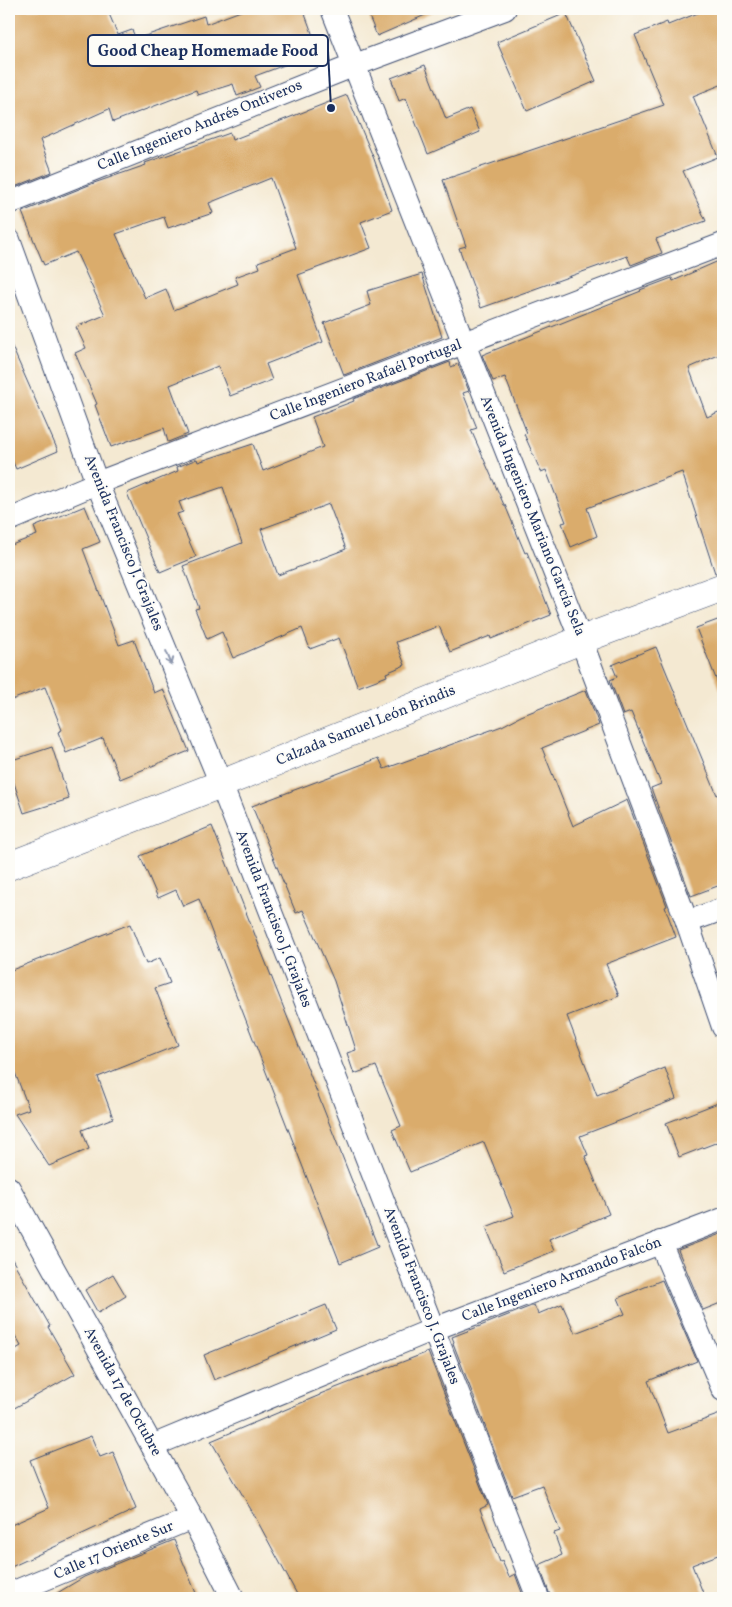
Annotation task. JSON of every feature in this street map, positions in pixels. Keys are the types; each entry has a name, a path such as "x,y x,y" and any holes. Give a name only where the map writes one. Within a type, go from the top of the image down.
{"street":[{"name":"Avenida Ingeniero Mariano García Sela","path":"332,9 581,640 687,922 723,1027"},
{"name":"Calle Ingeniero Andrés Ontiveros","path":"9,203 355,65 505,9"},
{"name":"Avenida Francisco J. Grajales","path":"9,240 97,483 221,784 538,1598"},
{"name":"Calle Ingeniero Rafaél Portugal","path":"9,520 97,483 723,244"},
{"name":"Calzada Samuel León Brindis","path":"9,866 221,784 581,640 723,587"},
{"path":"687,922 723,909"},
{"name":"Avenida 17 de Octubre","path":"9,1188 192,1518 233,1598"},
{"name":"Calle Ingeniero Armando Falcón","path":"152,1446 434,1329 723,1219"},
{"path":"660,1242 723,1390"},
{"name":"Calle 17 Oriente Sur","path":"9,1594 192,1518"}],"building":[{"path":"9,9 107,9 118,35 132,30 136,39 204,16 206,24 246,9 303,9 319,52 255,76 260,87 237,96 233,84 198,95 196,90 113,122 109,109 40,140 52,172 12,188 9,181"},
{"path":"366,9 439,9 377,36"},
{"path":"708,9 723,9 723,84 693,96 718,157 683,171 706,221 656,239 662,253 631,265 627,256 481,308 459,248 466,246 443,180 664,105 635,35 667,22 668,25"},
{"path":"566,13 596,81 527,111 497,42"},
{"path":"425,65 446,119 470,109 480,132 428,154 406,98 399,101 391,78"},
{"path":"347,95 374,159 392,210 361,222 371,248 298,275 323,342 266,364 272,380 230,396 218,366 170,385 188,434 168,442 164,428 111,447 95,405 97,404 75,353 86,348 76,327 105,315 76,252 44,265 22,212 94,183 146,165 145,163 230,133 232,140","holes":["271,178 296,248 258,262 260,268 235,277 238,284 174,310 166,289 145,298 116,234 164,217 168,228 213,213 209,203"]},
{"path":"723,259 723,353 689,368 707,417 723,410 723,572 715,573 682,472 587,508 597,536 571,547 562,523 566,522 546,470 541,472 524,434 527,433 505,377 493,381 482,355 640,290 672,278 673,281"},
{"path":"422,274 442,337 344,375 324,323 371,305 367,291"},
{"path":"9,340 58,451 16,469 9,453"},
{"path":"450,362 451,367 458,364 469,391 463,393 477,428 471,430 525,553 527,552 551,615 491,639 490,636 450,652 439,626 396,642 405,665 386,673 387,676 358,687 339,638 310,649 302,628 233,658 222,632 207,639 195,609 199,608 183,566 242,543 223,487 179,502 183,512 177,514 196,557 160,572 127,493 178,471 177,467 197,459 198,462 253,444 263,471 323,447 312,417 354,401 353,399","holes":["329,504 346,549 278,575 261,529"]},
{"path":"85,506 100,542 83,549 119,645 134,640 154,693 163,689 189,751 120,779 103,738 66,753 58,732 62,730 45,687 9,701 9,546 37,535 34,527"},
{"path":"723,618 723,694 722,694 696,628"},
{"path":"656,647 717,795 723,792 723,884 691,896 651,788 661,784 631,712 623,715 610,680 617,677 612,665"},
{"path":"586,690 599,725 542,748 573,826 627,800 667,906 665,907 676,937 606,964 619,996 567,1016 597,1095 665,1068 676,1099 580,1136 588,1155 585,1156 609,1214 549,1239 554,1251 504,1271 486,1227 514,1216 484,1142 410,1172 392,1130 401,1126 376,1066 354,1074 347,1053 356,1050 334,981 303,910 296,913 252,806 379,758 384,769 502,726 521,716"},
{"path":"52,747 69,799 24,813 9,768 9,761"},
{"path":"212,826 378,1247 340,1263 199,899 183,906 176,890 158,898 140,856"},
{"path":"130,924 146,964 160,958 170,983 155,988 178,1045 98,1077 113,1118 82,1130 89,1149 49,1166 15,1114 29,1109 9,1057 9,971"},
{"path":"723,1101 723,1140 679,1157 666,1123"},
{"path":"723,1233 723,1302 703,1310 678,1250"},
{"path":"9,1254 75,1374 9,1411 9,1353 21,1346 9,1325"},
{"path":"113,1274 126,1296 98,1313 85,1290"},
{"path":"662,1280 697,1361 648,1381 668,1433 723,1413 723,1553 692,1565 705,1598 551,1598 539,1565 562,1555 554,1533 560,1531 542,1485 512,1496 452,1337 534,1305 538,1314 562,1304 575,1333 625,1314 618,1298"},
{"path":"326,1305 336,1329 214,1380 204,1355"},
{"path":"428,1352 488,1505 480,1509 500,1562 502,1561 509,1577 515,1574 524,1598 299,1598 211,1441 320,1394"},
{"path":"91,1436 100,1457 113,1452 136,1509 9,1568 9,1526 49,1508 30,1460"},
{"path":"174,1540 198,1598 49,1598 84,1577"}],"place":[{"name":"Good Cheap Homemade Food","path":"331,108"}]}
